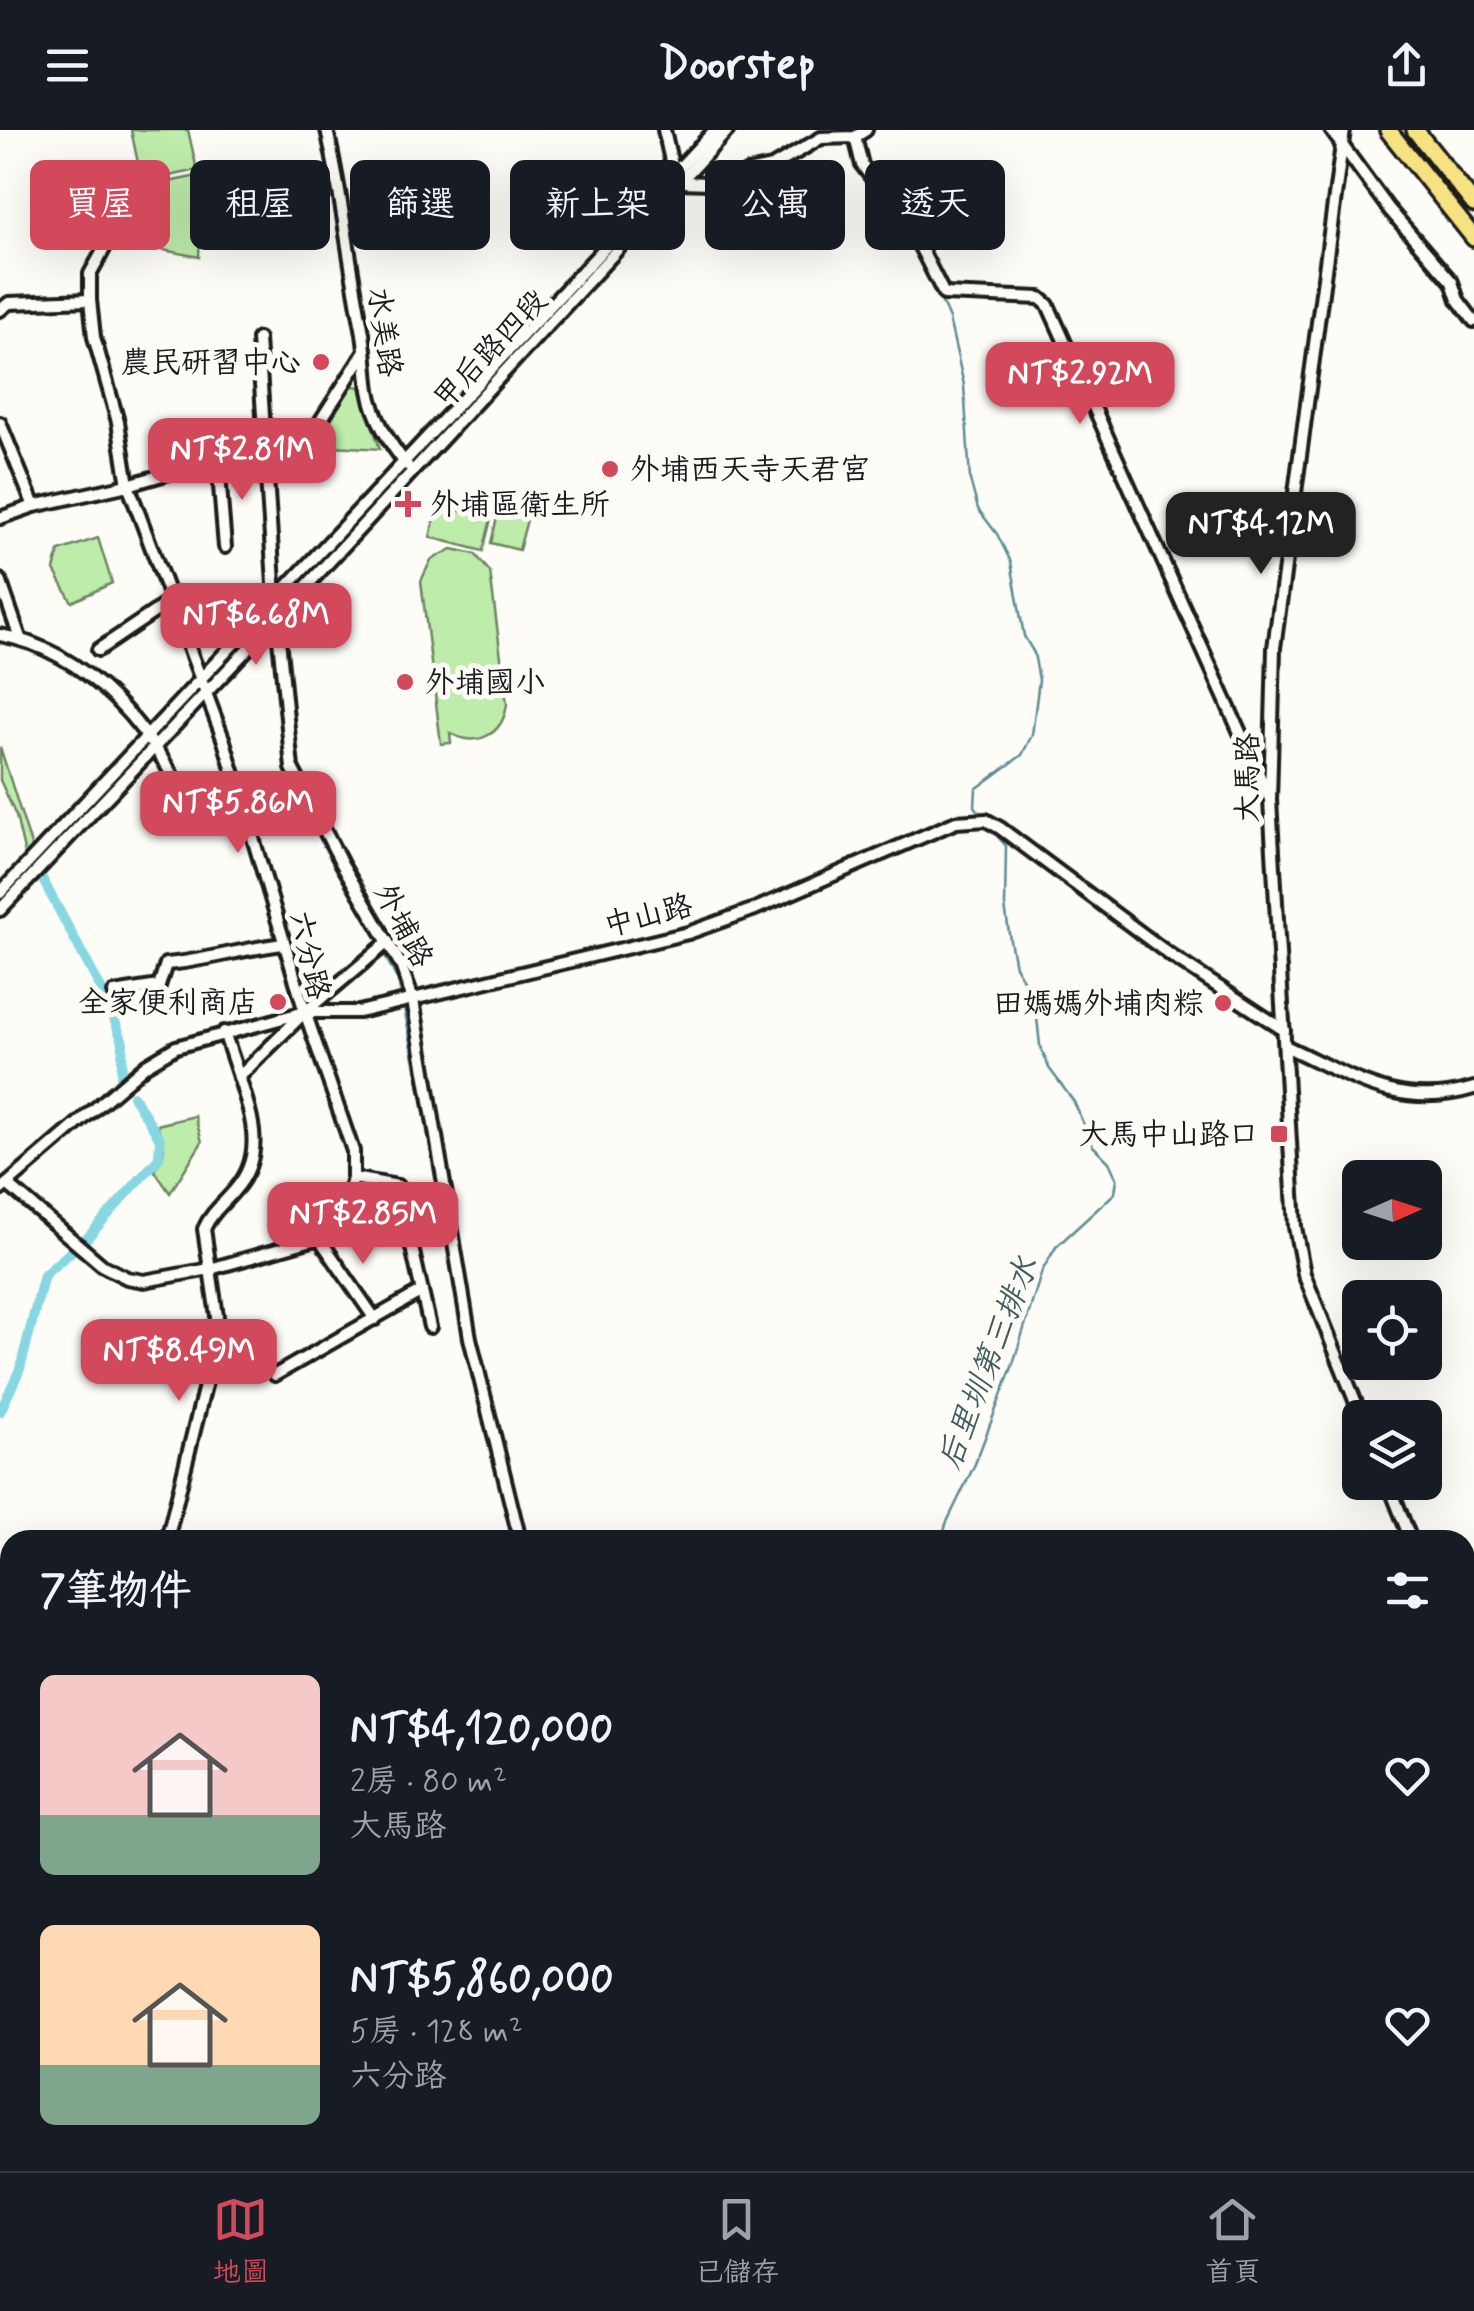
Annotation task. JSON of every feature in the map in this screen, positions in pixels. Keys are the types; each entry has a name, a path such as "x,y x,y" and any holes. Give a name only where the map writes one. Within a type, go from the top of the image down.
{"highway":[{"path":"1388,130 1474,238"},
{"path":"1415,130 1474,204"}],"street":[{"name":"水美路","path":"327,130 370,396 385,432 408,466"},
{"path":"664,130 672,160"},
{"name":"甲后路四段","path":"685,167 715,130"},
{"name":"甲后路四段","path":"685,170 728,130"},
{"path":"1330,130 1388,208 1452,282 1458,300 1474,321"},
{"name":"大馬路","path":"1344,130 1276,632 1270,800 1295,1227 1304,1274 1355,1400"},
{"path":"685,180 710,184 738,178 772,168 821,138 861,134 862,165 912,230 944,294 1027,296 1040,298 1048,305 1270,800"},
{"path":"0,310 10,303 90,300 90,274 103,250"},
{"name":"甲后路四段","path":"408,466 609,250"},
{"name":"六分路","path":"90,300 94,336 118,422 128,485 242,798 305,1012 239,1077"},
{"name":"外埔路","path":"258,339 275,599 292,768 401,965 413,1000 470,1338 518,1530"},
{"path":"0,518 188,467 265,454 307,442 364,353"},
{"path":"0,423 34,506"},
{"path":"218,462 226,547"},
{"path":"0,910 154,748 275,599 408,466"},
{"path":"0,893 145,738 277,618 408,466"},
{"path":"0,580 20,638"},
{"path":"98,650 172,600"},
{"path":"0,635 20,638 89,675 123,706 154,748 190,811 242,798"},
{"name":"中山路","path":"4,1187 146,1065 176,1047 305,1012 359,1012 413,1000 688,932 754,909 956,822 986,820 1143,935 1284,1030"},
{"path":"4,1187 103,1266 127,1278 144,1281 210,1269 319,1238 344,1208 352,1178 353,1151 305,1012 388,942"},
{"path":"114,993 159,986 166,964 284,944"},
{"path":"169,1530 215,1345 216,1316 204,1229 209,1217 243,1180 254,1152 252,1118 224,1032"},
{"path":"1286,1046 1342,1074 1405,1097 1425,1098 1474,1088"},
{"path":"352,1178 398,1186 430,1326"},
{"path":"319,1238 375,1319"},
{"path":"275,1375 422,1291"},
{"path":"1395,1500 1406,1530"}],"green space":[{"path":"131,130 188,130 195,160 190,160 190,172 170,176 170,160 137,160"},
{"path":"190,178 190,250 199,250 199,257 163,250 170,250 170,182"},
{"path":"348,385 360,387 380,449 318,445 318,434"},
{"path":"438,505 491,519 483,551 430,537"},
{"path":"500,505 529,512 519,550 491,543"},
{"path":"98,538 112,583 72,602 54,570 59,551"},
{"path":"452,549 475,554 490,572 507,704 500,724 487,736 470,739 450,733 451,743 441,744 421,581 431,560"},
{"path":"0,747 33,851 25,855 16,816 0,780"},
{"path":"195,1116 202,1142 170,1193 154,1170 164,1148 157,1125"}],"waterway":[{"name":"后里圳第三排水","path":"913,250 929,275"},
{"name":"后里圳第三排水","path":"935,287 949,319 964,385 970,480 978,509 1011,562 1024,636 1034,653 1039,680 1032,735 1022,755 976,789 975,806 981,815"},
{"name":"后里圳第三排水","path":"944,1530 1012,1367 1042,1271 1056,1247 1115,1193 1117,1179 1109,1162 1093,1146 1074,1102 1049,1068 1040,1045 1035,1000 1015,966 1010,940 1005,906 1006,846 988,826"},
{"path":"29,854 106,998 123,1042 121,1080"},
{"path":"383,952 401,996"},
{"path":"403,1003 438,1177"},
{"path":"0,1412 20,1369 44,1275 88,1237 159,1158 160,1139 133,1096"}],"place":[{"name":"農民研習中心","path":"321,362"},
{"name":"外埔西天寺天君宮","path":"610,469"},
{"name":"外埔區衛生所","path":"408,504"},
{"name":"外埔國小","path":"405,682"},
{"name":"全家便利商店","path":"278,1002"},
{"name":"田媽媽外埔肉粽","path":"1223,1003"},
{"name":"大馬中山路口","path":"1279,1134"}]}
